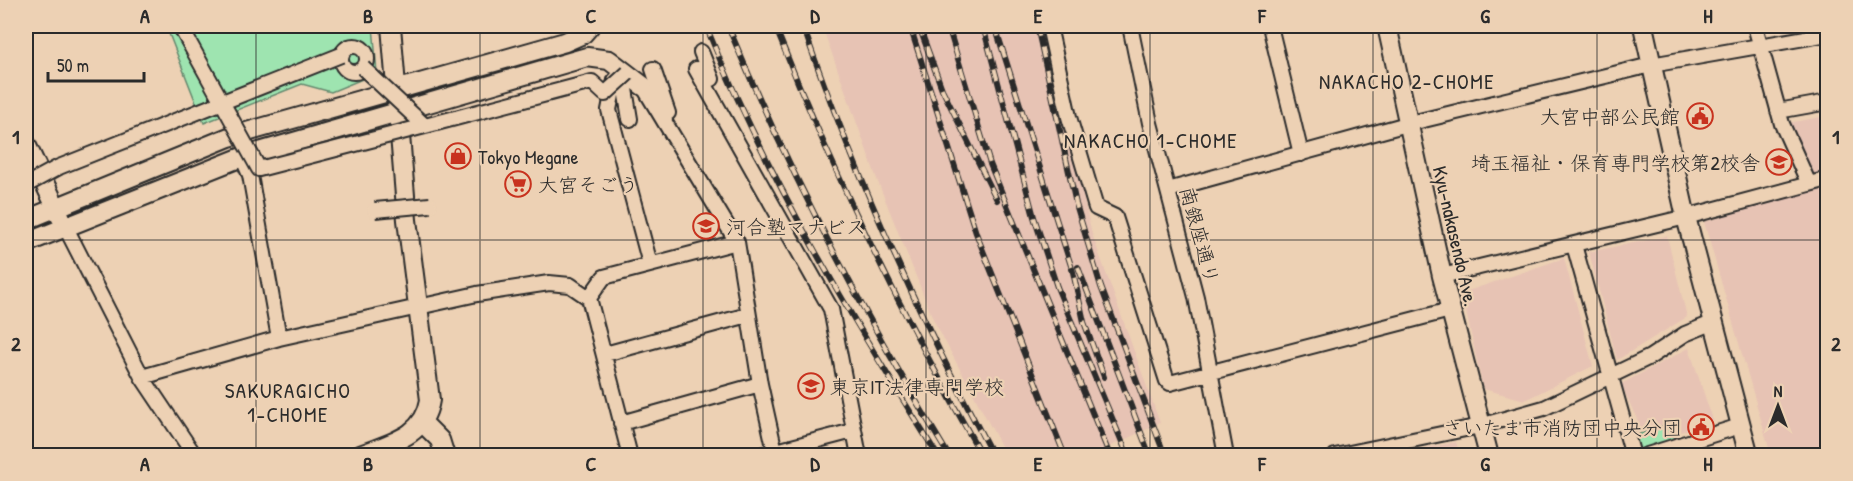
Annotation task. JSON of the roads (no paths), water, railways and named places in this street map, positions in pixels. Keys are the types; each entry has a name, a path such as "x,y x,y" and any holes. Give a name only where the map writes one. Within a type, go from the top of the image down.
{"street":[{"path":"180,26 259,169 592,82 605,94 623,72"},
{"path":"358,456 408,435 423,423 430,400 407,220 391,26"},
{"path":"26,220 229,137 565,42 583,34 590,26"},
{"path":"1049,26 1086,179 1096,208 1114,217 1167,381 1170,383 1450,310"},
{"name":"南銀座通り","path":"1130,26 1150,123 1188,263 1212,371 1226,456"},
{"path":"1270,26 1300,154"},
{"name":"Kyu-nakasendo Ave.","path":"1387,26 1450,310 1489,456"},
{"path":"1643,26 1712,323 1749,456"},
{"path":"1755,26 1778,111 1809,184"},
{"path":"1168,190 1407,124 1651,65 1827,34"},
{"path":"26,185 59,167 341,55 349,47 360,48 366,58 363,68 357,72 347,71 342,64 341,55"},
{"path":"701,52 712,79"},
{"path":"26,243 243,157 587,57 603,58 637,84 643,86 737,242 760,384 776,453"},
{"path":"363,68 425,126"},
{"path":"653,69 668,113"},
{"path":"696,69 831,309 853,431 860,456"},
{"path":"623,72 630,119"},
{"path":"623,72 609,110 650,264"},
{"path":"1778,111 1827,102"},
{"path":"26,144 142,377 195,456"},
{"path":"243,157 250,175 279,338"},
{"path":"1442,276 1686,217 1827,179"},
{"path":"375,210 430,205"},
{"path":"589,298 604,277 737,242"},
{"path":"1574,245 1633,456"},
{"path":"142,377 279,338 419,307 549,283 570,285 589,298 630,456"},
{"path":"605,354 748,315"},
{"path":"1335,456 1480,426 1544,408 1650,357 1695,329 1712,323"},
{"path":"621,423 760,384"},
{"path":"423,423 440,440 445,456"},
{"path":"1644,456 1740,426"},
{"path":"757,456 776,453 853,431"}],"railway":[{"path":"706,26 756,137 812,246 938,456"},
{"path":"728,26 777,137 830,245 888,352 949,456"},
{"path":"775,26 845,190 924,351 982,456"},
{"path":"803,26 866,190 914,298 993,456"},
{"path":"910,26 976,233 1065,456"},
{"path":"919,26 942,89 997,200"},
{"path":"948,26 990,164 1110,456"},
{"path":"983,26 1034,217 1057,287 1128,456"},
{"path":"995,26 1073,272 1084,322 1104,377"},
{"path":"1037,26 1076,204 1101,287 1165,456"},
{"path":"1078,267 1150,456"}],"place":[{"name":"大宮中部公民館","path":"1700,116"},
{"name":"Tokyo Megane","path":"458,156"},
{"name":"埼玉福祉・保育専門学校第2校舎","path":"1779,162"},
{"name":"大宮そごう","path":"518,184"},
{"name":"河合塾マナビス","path":"706,226"},
{"name":"東京IT法律専門学校","path":"811,386"},
{"name":"さいたま市消防団中央分団","path":"1701,427"}],"district":[{"name":"NAKACHO 2-CHOME","path":"1407,81"},
{"name":"NAKACHO 1-CHOME","path":"1151,140"},
{"name":"SAKURAGICHO 1-CHOME","path":"288,402"}]}
